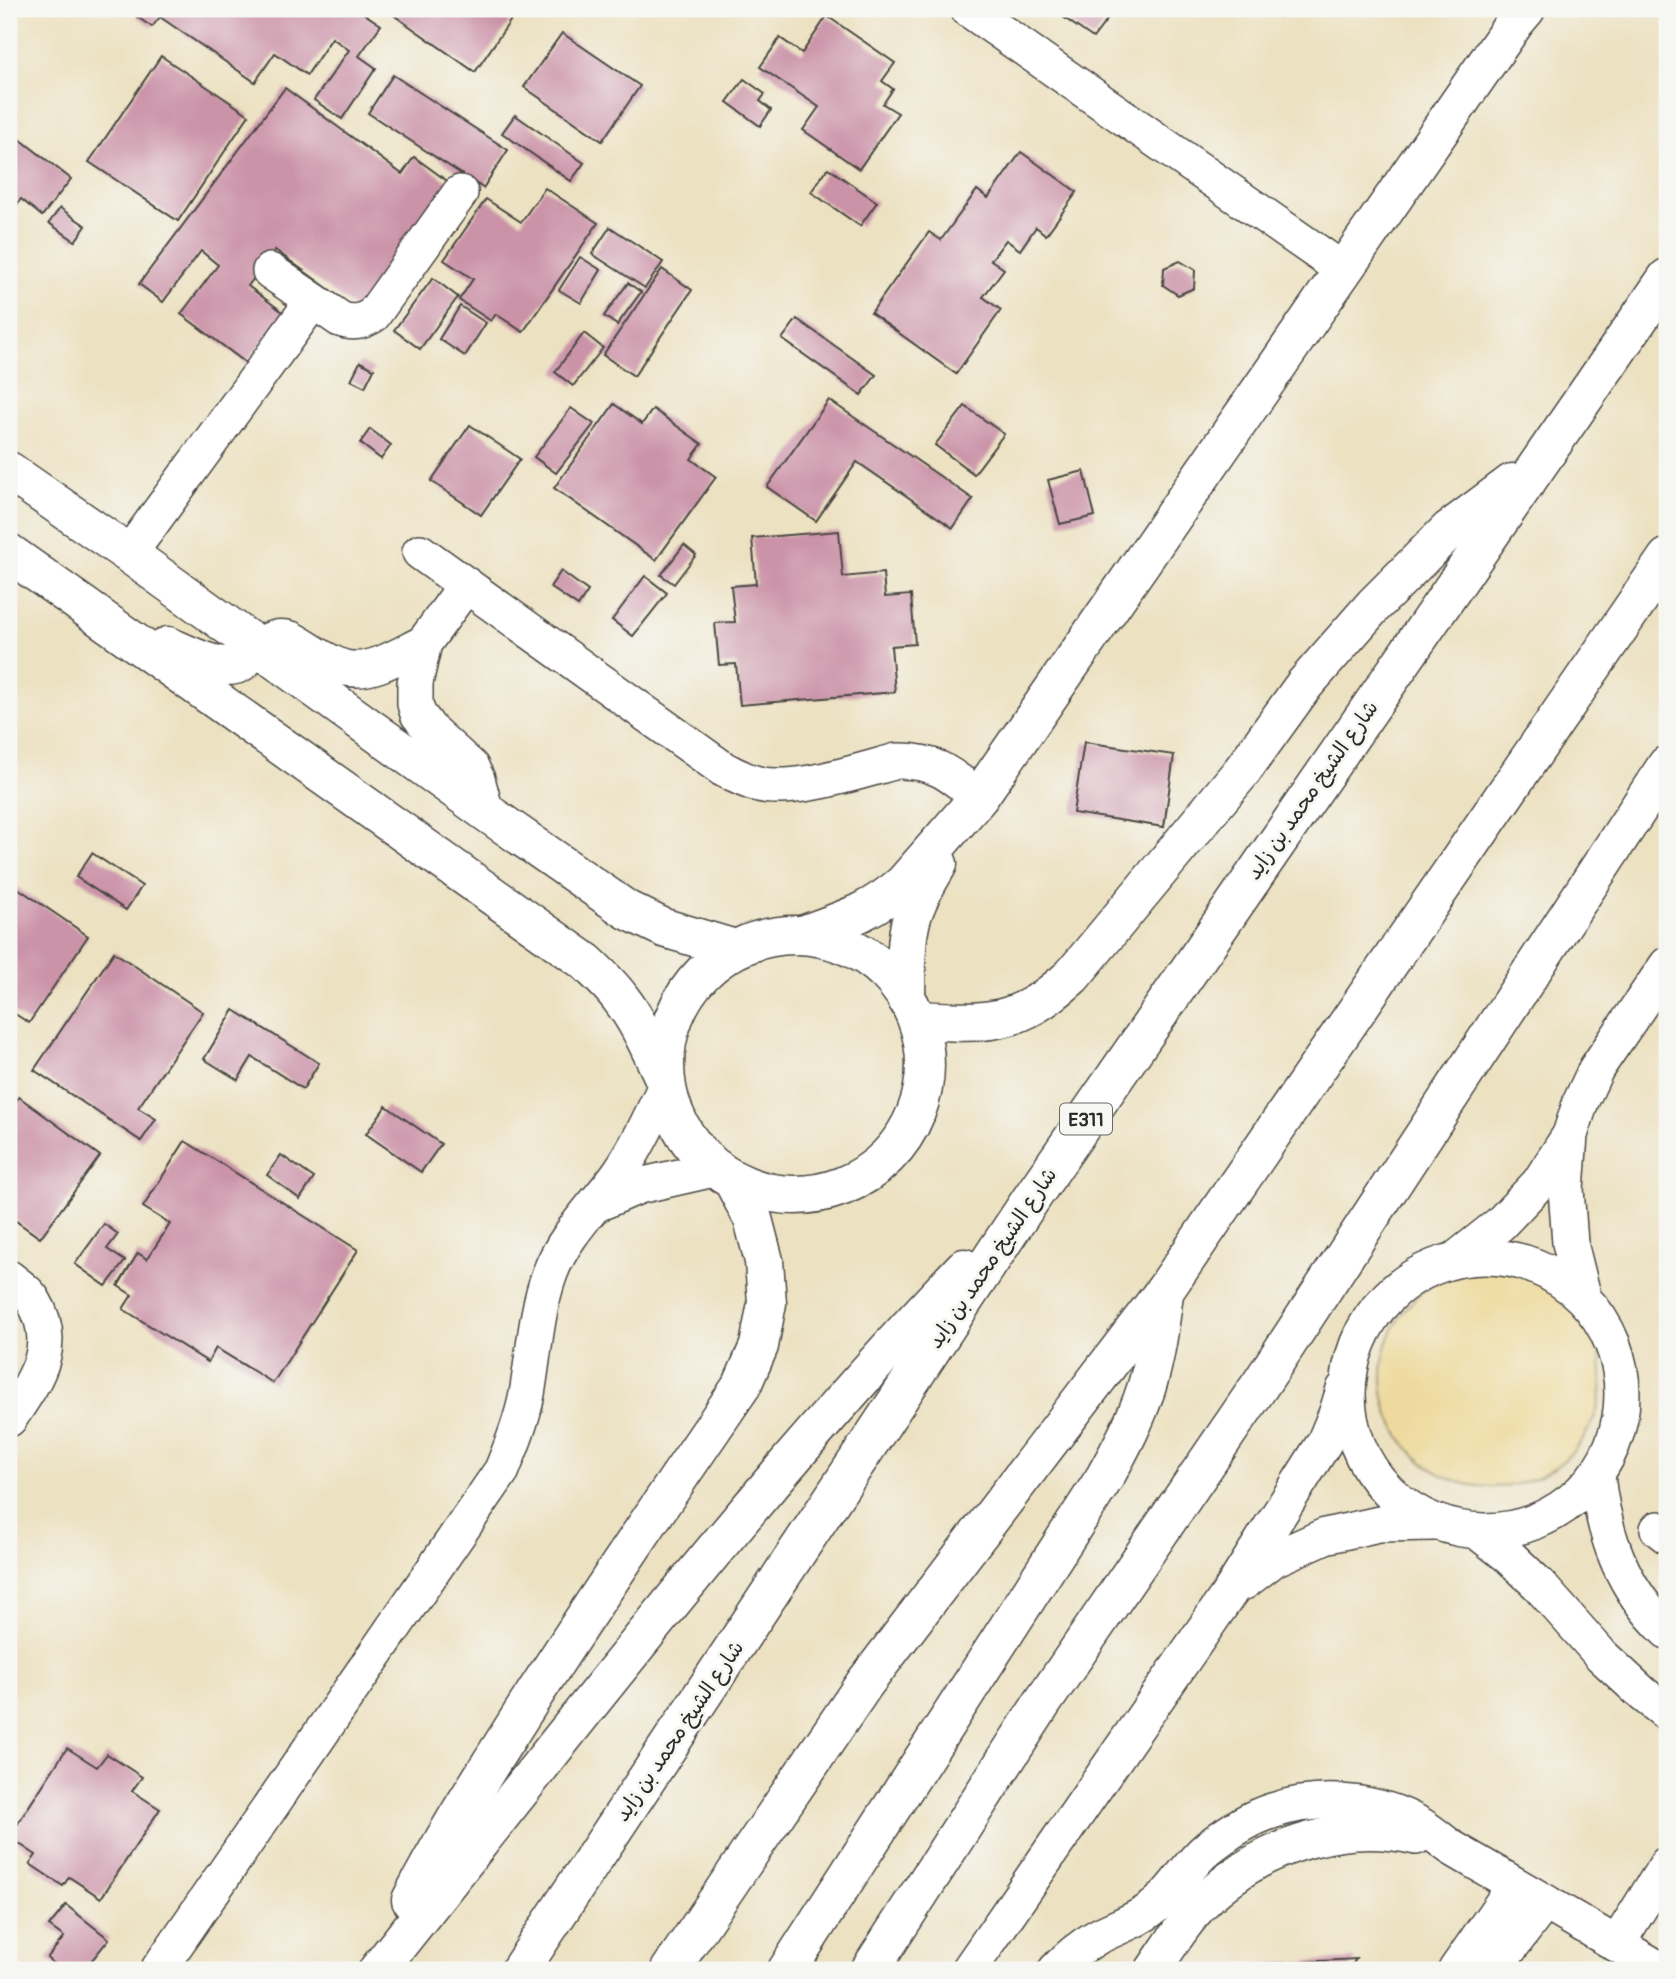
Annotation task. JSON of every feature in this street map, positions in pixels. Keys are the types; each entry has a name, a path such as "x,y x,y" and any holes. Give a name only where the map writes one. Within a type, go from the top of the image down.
{"main road":[{"path":"1526,9 974,804 914,910 907,941 912,1008 926,1058 923,1098 907,1134 882,1164 848,1185 810,1195 770,1194 724,1175 696,1152 671,1111 665,1082 664,1046 673,1017 688,989 709,966 735,949 768,937 802,935 843,943 879,964 912,1008 967,1023 1000,1020 1026,1010 1051,995 1072,976 1242,771 1304,685 1374,605 1449,530 1537,465"},
{"name":"شارع الشيخ محمد بن زايد","path":"520,1970 1033,1196 1667,278"},
{"path":"9,471 130,554 486,812 627,910 664,928 735,949"},
{"path":"9,553 586,962 605,979 622,1000 635,1020 665,1082"},
{"path":"670,1970 865,1683 1165,1290 1667,558"},
{"path":"108,622 225,667 236,665 245,659 254,644"},
{"path":"870,1970 1043,1702 1262,1382 1667,765"},
{"path":"802,935 855,916 881,902 904,883 974,804"},
{"path":"377,1970 425,1872 486,1770 742,1385 759,1346 767,1303 764,1261 753,1219 724,1175"},
{"path":"377,1970 769,1483 898,1337 1033,1196"},
{"path":"787,1970 1105,1477 1129,1433 1146,1387 1158,1339 1165,1290"}],"street":[{"path":"968,9 1343,270"},
{"path":"270,271 340,319 357,322 373,315 460,193"},
{"path":"130,554 313,301"},
{"path":"420,552 723,769 741,778 759,785 799,785 909,760 945,770 974,804"},
{"path":"466,585 424,643 414,694 418,714 430,730 471,766 486,812"},
{"path":"254,644 274,638 291,639 336,665 356,669 378,665 424,643"},
{"path":"1583,1295 1570,1243 1566,1189 1570,1136 1581,1101 1596,1069 1667,965"},
{"path":"158,1970 502,1470 517,1433 550,1273 573,1228 620,1172 636,1146 665,1082"},
{"path":"969,1970 1230,1592 1324,1443 1338,1412 1358,1338 1382,1302 1415,1275 1456,1259 1500,1224 1539,1183 1570,1136"},
{"path":"594,1205 639,1186 724,1175"},
{"path":"1230,1592 1274,1559 1325,1536 1379,1524 1435,1522 1478,1532 1523,1527 1565,1507 1597,1476 1619,1432 1624,1383 1611,1335 1583,1295 1545,1269 1502,1257 1456,1259"},
{"path":"9,1278 32,1298 45,1327 44,1359 30,1388 9,1419"},
{"path":"1347,1379 1350,1424 1366,1465 1396,1500 1435,1522"},
{"path":"1597,1476 1601,1510 1610,1544 1636,1593 1667,1631"},
{"path":"1478,1532 1510,1557 1538,1584 1602,1656 1667,1713"},
{"path":"1056,1970 1078,1950 1154,1907 1205,1850 1236,1827 1272,1811 1309,1802 1348,1802 1385,1810 1421,1825 1452,1848 1661,1970"},
{"path":"1153,1970 1186,1923 1214,1891 1248,1866 1286,1847 1327,1836 1369,1832 1412,1836 1452,1848"},
{"path":"1617,1944 1667,1864"},
{"path":"1456,1970 1515,1885"},
{"path":"1493,1970 1545,1902"}],"sand":[{"path":"1503,1267 1534,1275 1553,1285 1570,1299 1584,1316 1594,1335 1600,1355 1600,1399 1594,1419 1584,1438 1570,1455 1553,1469 1524,1483 1481,1487 1460,1483 1440,1474 1422,1462 1407,1447 1386,1409 1382,1366 1386,1345 1395,1325 1407,1307 1422,1292 1460,1271"}],"building":[{"path":"142,9 357,9 381,25 359,56 376,68 342,119 314,100 349,50 332,38 307,75 275,53 255,82 160,17 152,27 137,17"},
{"path":"400,9 517,11 475,72 395,16"},
{"path":"1069,9 1115,9 1093,38 1063,17"},
{"path":"1269,9 1286,9 1280,17"},
{"path":"827,16 895,63 882,81 893,89 883,104 898,113 859,169 803,130 819,107 760,67 780,38 802,53"},
{"path":"562,33 640,86 602,141 524,87"},
{"path":"161,56 249,115 178,221 89,162"},
{"path":"393,75 508,150 483,188 368,113"},
{"path":"744,79 765,94 760,101 771,110 760,126 727,102"},
{"path":"285,88 402,174 414,157 450,183 356,309 275,250 248,286 284,313 246,363 181,314 218,265 201,251 163,302 139,284"},
{"path":"515,115 584,163 571,181 502,133"},
{"path":"16,136 71,179 42,216 21,199 12,210 9,207 9,145"},
{"path":"1021,152 1077,192 1046,235 1036,227 1020,250 1006,240 991,260 1004,269 983,297 1001,310 956,374 871,313 929,232 941,240 977,190 988,198"},
{"path":"828,168 877,202 860,226 811,192"},
{"path":"545,188 598,223 523,332 496,314 491,321 459,300 473,279 444,260 486,199 521,222"},
{"path":"60,208 86,226 75,241 49,223"},
{"path":"610,227 663,262 645,288 592,254"},
{"path":"580,257 601,270 581,303 559,290"},
{"path":"1180,261 1195,270 1194,288 1178,295 1163,285 1164,268"},
{"path":"662,269 692,290 634,376 603,355"},
{"path":"433,278 458,297 420,349 394,330"},
{"path":"628,283 641,292 617,325 604,316"},
{"path":"460,306 486,323 465,356 439,339"},
{"path":"797,319 876,375 861,395 782,339"},
{"path":"584,333 603,348 573,386 555,372"},
{"path":"360,362 374,369 365,387 351,380"},
{"path":"829,400 973,499 953,528 857,462 816,521 767,487"},
{"path":"614,404 642,424 653,409 702,444 691,459 716,477 656,560 554,488"},
{"path":"965,406 1004,434 974,474 935,445"},
{"path":"571,408 594,424 556,473 534,457"},
{"path":"470,425 520,459 481,515 431,481"},
{"path":"370,429 391,445 381,459 360,443"},
{"path":"1084,471 1095,516 1060,524 1048,480"},
{"path":"839,531 843,577 883,573 885,597 911,595 915,644 891,646 895,692 740,705 736,664 719,665 715,623 735,622 731,586 756,584 752,538"},
{"path":"684,545 696,555 674,584 661,575"},
{"path":"561,571 588,591 578,606 550,587"},
{"path":"645,576 667,593 633,636 612,620"},
{"path":"1084,742 1174,755 1164,827 1073,813"},
{"path":"92,853 142,886 126,910 76,877"},
{"path":"9,882 88,936 29,1023 9,1010"},
{"path":"114,952 203,1012 138,1108 156,1119 141,1141 34,1070"},
{"path":"234,1010 319,1063 303,1089 252,1057 238,1080 204,1059"},
{"path":"19,1097 100,1156 40,1238 9,1216 9,1110"},
{"path":"386,1106 441,1144 421,1172 366,1134"},
{"path":"185,1141 358,1250 273,1383 216,1348 208,1362 123,1309 132,1295 118,1286 138,1253 147,1259 170,1224 143,1207"},
{"path":"281,1155 314,1178 300,1199 267,1175"},
{"path":"104,1224 118,1234 107,1249 125,1261 106,1286 75,1264"},
{"path":"67,1748 97,1767 107,1754 142,1777 132,1791 160,1809 101,1898 69,1877 63,1886 30,1864 36,1855 9,1837"},
{"path":"66,1905 109,1939 84,1970 62,1970 47,1958 64,1937 49,1926"},
{"path":"1356,1959 1349,1970 1187,1970 1189,1968"}]}
